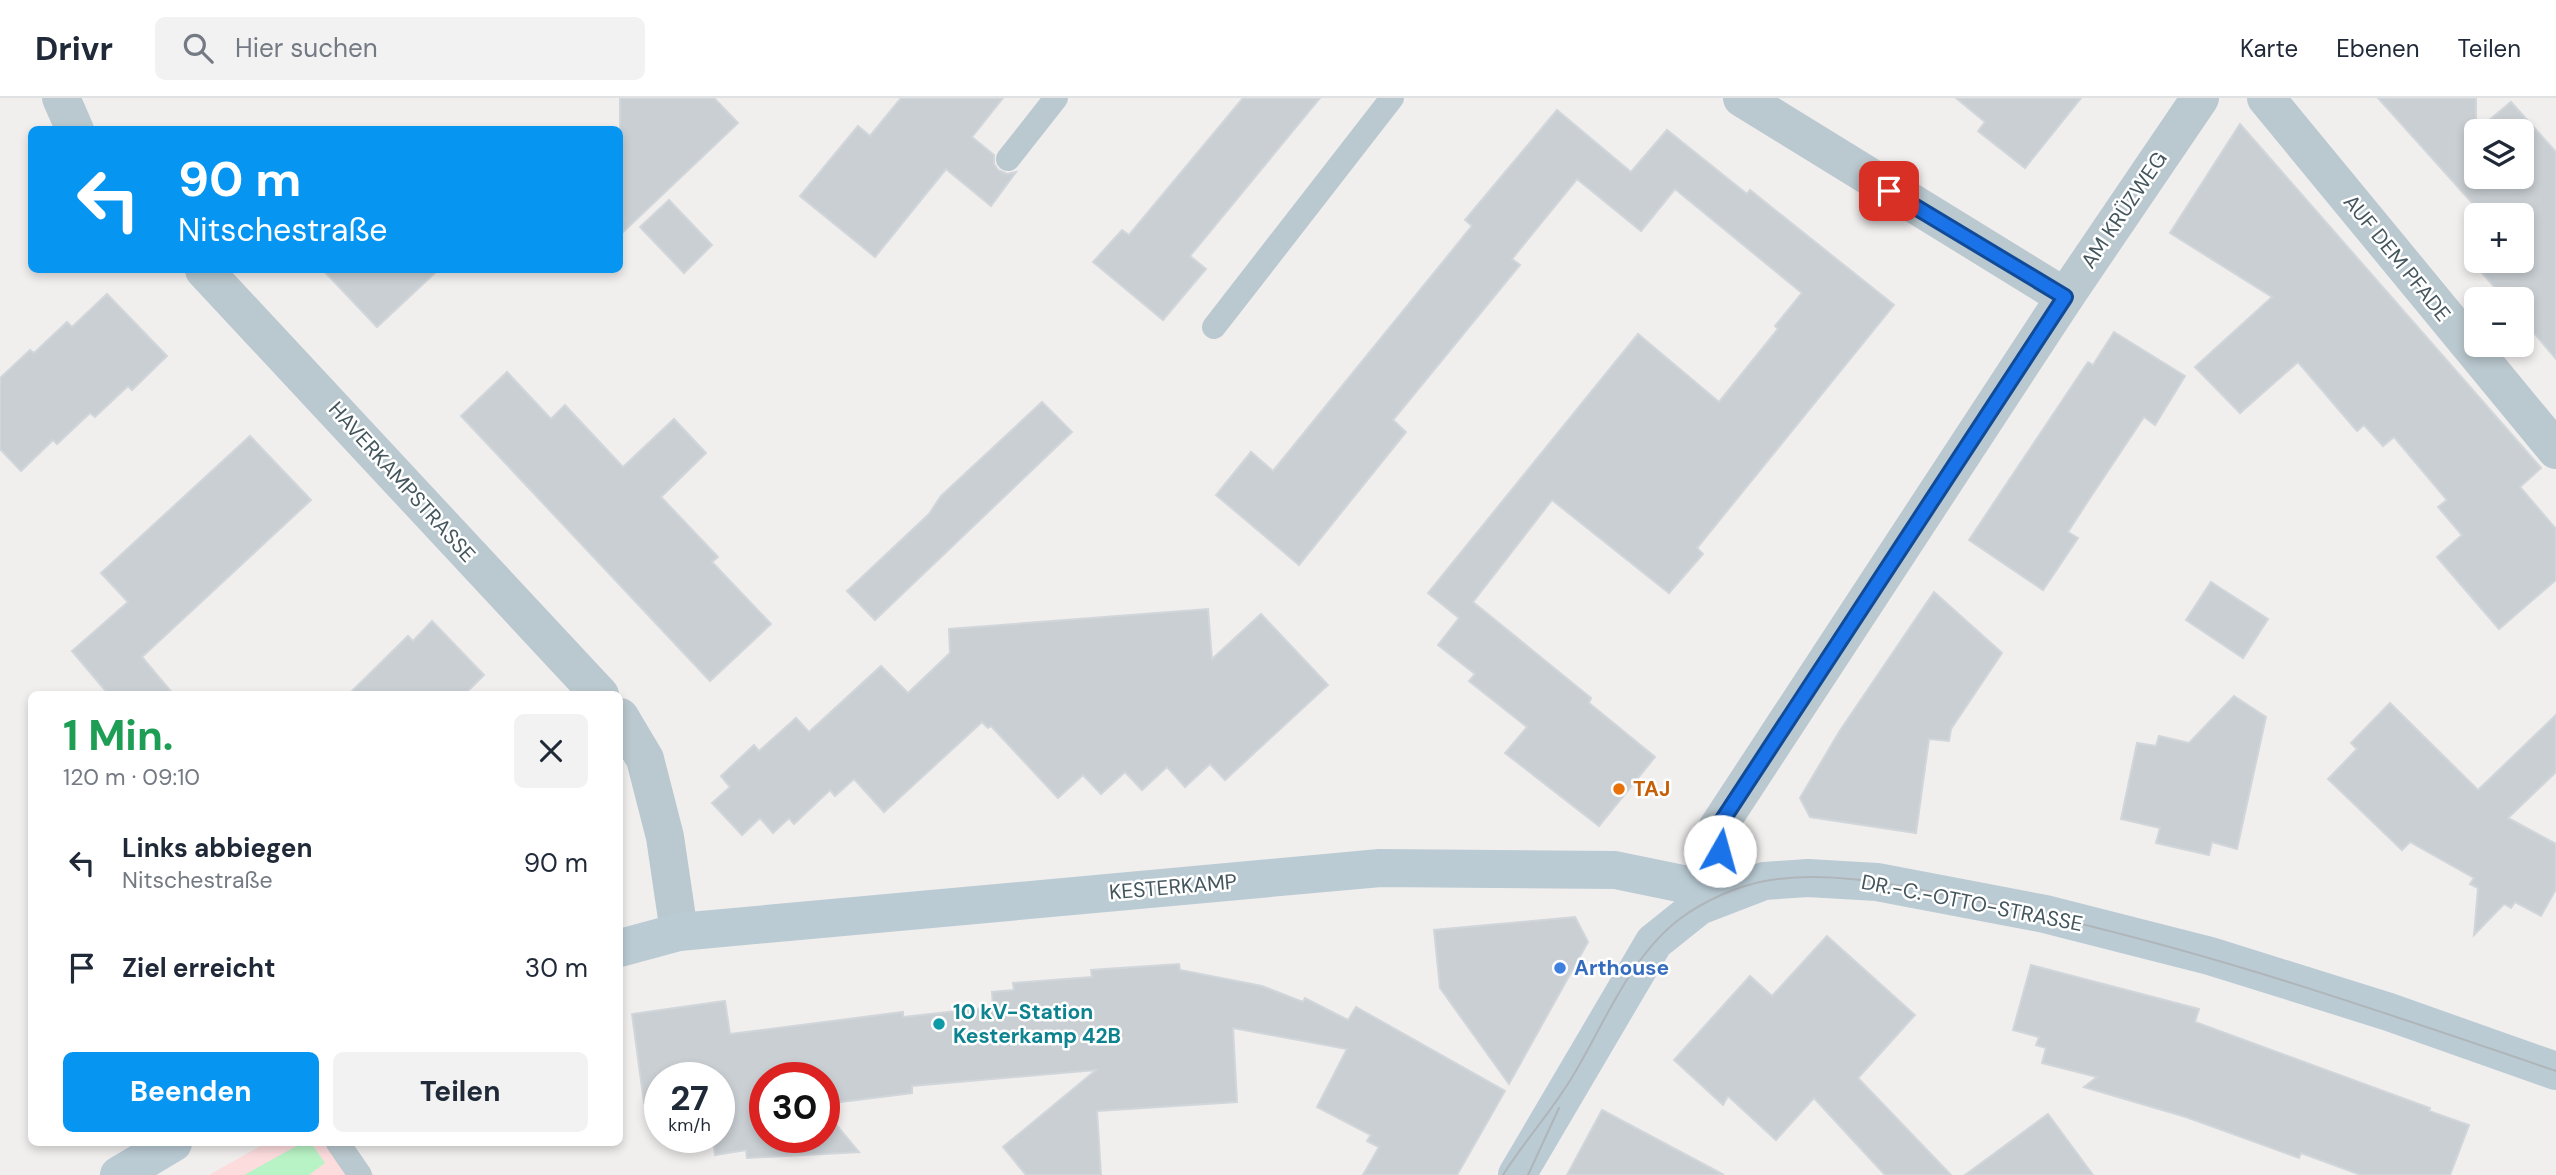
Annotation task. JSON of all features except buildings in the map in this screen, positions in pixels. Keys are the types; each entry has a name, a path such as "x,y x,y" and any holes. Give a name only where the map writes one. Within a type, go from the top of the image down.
{"street":[{"path":"61,98 73,126"},
{"path":"1742,98 2065,297"},
{"name":"AM KRÜZWEG","path":"1727,893 1716,830 2065,297 2200,98"},
{"name":"AUF DEM PFADE","path":"2266,98 2556,450"},
{"name":"HAVERKAMPSTRASSE","path":"207,273 596,691"},
{"path":"623,722 645,759 665,837 679,932"},
{"name":"KESTERKAMP","path":"623,947 679,932 1380,868 1615,870 1727,893"},
{"name":"DR.-C.-OTTO-STRASSE","path":"1517,1175 1646,953 1680,919 1727,893 1764,881 1808,878 1877,882 2045,914 2222,960 2389,1012 2556,1071"},
{"path":"119,1175 168,1146"}],"lane":[{"path":"1008,159 1056,98"},
{"path":"1214,327 1392,98"},
{"path":"340,1146 360,1175"}],"shaded area":[{"path":"261,1146 352,1146 374,1175 209,1175"}],"green space":[{"path":"297,1146 313,1146 325,1163 309,1175 244,1175"}],"tram line":[{"path":"1503,1175 1566,1087 1633,970 1663,933 1690,912 1721,895 1754,883 1791,878 1843,878 1895,885 2121,934 2267,975 2556,1071"},
{"path":"1528,1175 1559,1108"}],"place":[{"name":"TAJ","path":"1619,789"},
{"name":"Arthouse","path":"1560,968"},
{"name":"10 kV-Station Kesterkamp 42B","path":"939,1024"}],"route":[{"path":"1720,851 1716,830 2065,297 1889,191"}]}
